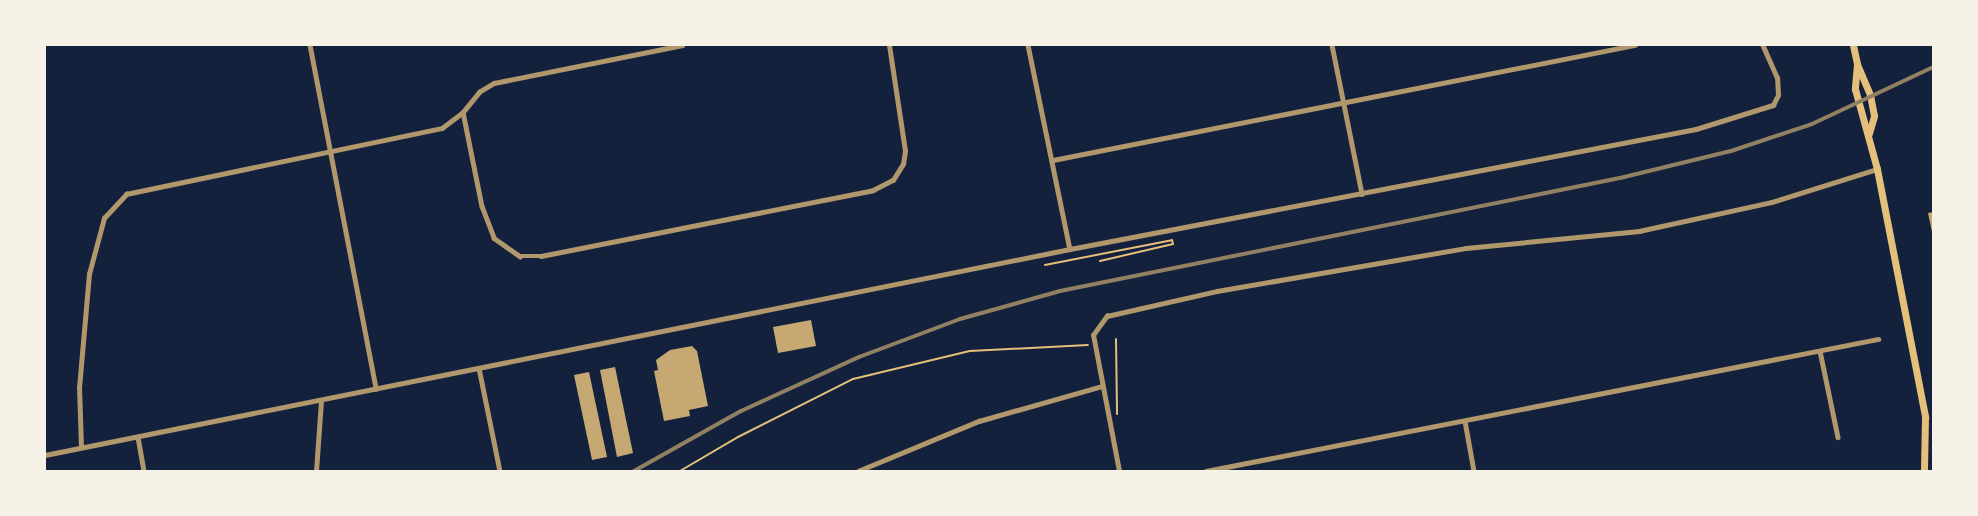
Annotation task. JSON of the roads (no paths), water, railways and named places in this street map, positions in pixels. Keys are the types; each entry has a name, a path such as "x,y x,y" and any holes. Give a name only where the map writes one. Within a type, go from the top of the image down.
{"main road":[{"path":"1853,45 1857,64 1870,95 1874,116 1869,133"},
{"path":"1857,64 1855,89 1862,120 1869,133 1877,169 1925,417 1924,471"}],"street":[{"path":"310,45 376,389"},
{"path":"81,447 79,388 84,307 99,231 117,200 135,190 442,128 464,112 479,92 494,83 681,45"},
{"path":"464,112 482,206 494,238 520,256 541,256 873,190 892,180 903,164 905,151 889,45"},
{"path":"1029,45 1070,249"},
{"path":"1332,45 1362,194"},
{"path":"1053,160 1635,45"},
{"path":"45,455 321,402 1070,249 1696,129 1757,112 1773,105 1778,95 1777,78 1762,45"},
{"path":"1119,471 1094,345 1096,327 1107,316 1119,311 1228,289 1466,248 1639,231 1772,202 1877,169"},
{"path":"1206,471 1878,339"},
{"path":"1820,351 1838,437"},
{"path":"479,368 500,471"},
{"path":"858,471 979,421 1102,386"},
{"path":"316,471 321,402"},
{"path":"1465,421 1474,471"},
{"path":"138,437 144,471"}],"railway":[{"path":"634,471 741,411 859,357 960,319 1060,291 1620,178 1731,151 1812,124 1933,67"}]}
